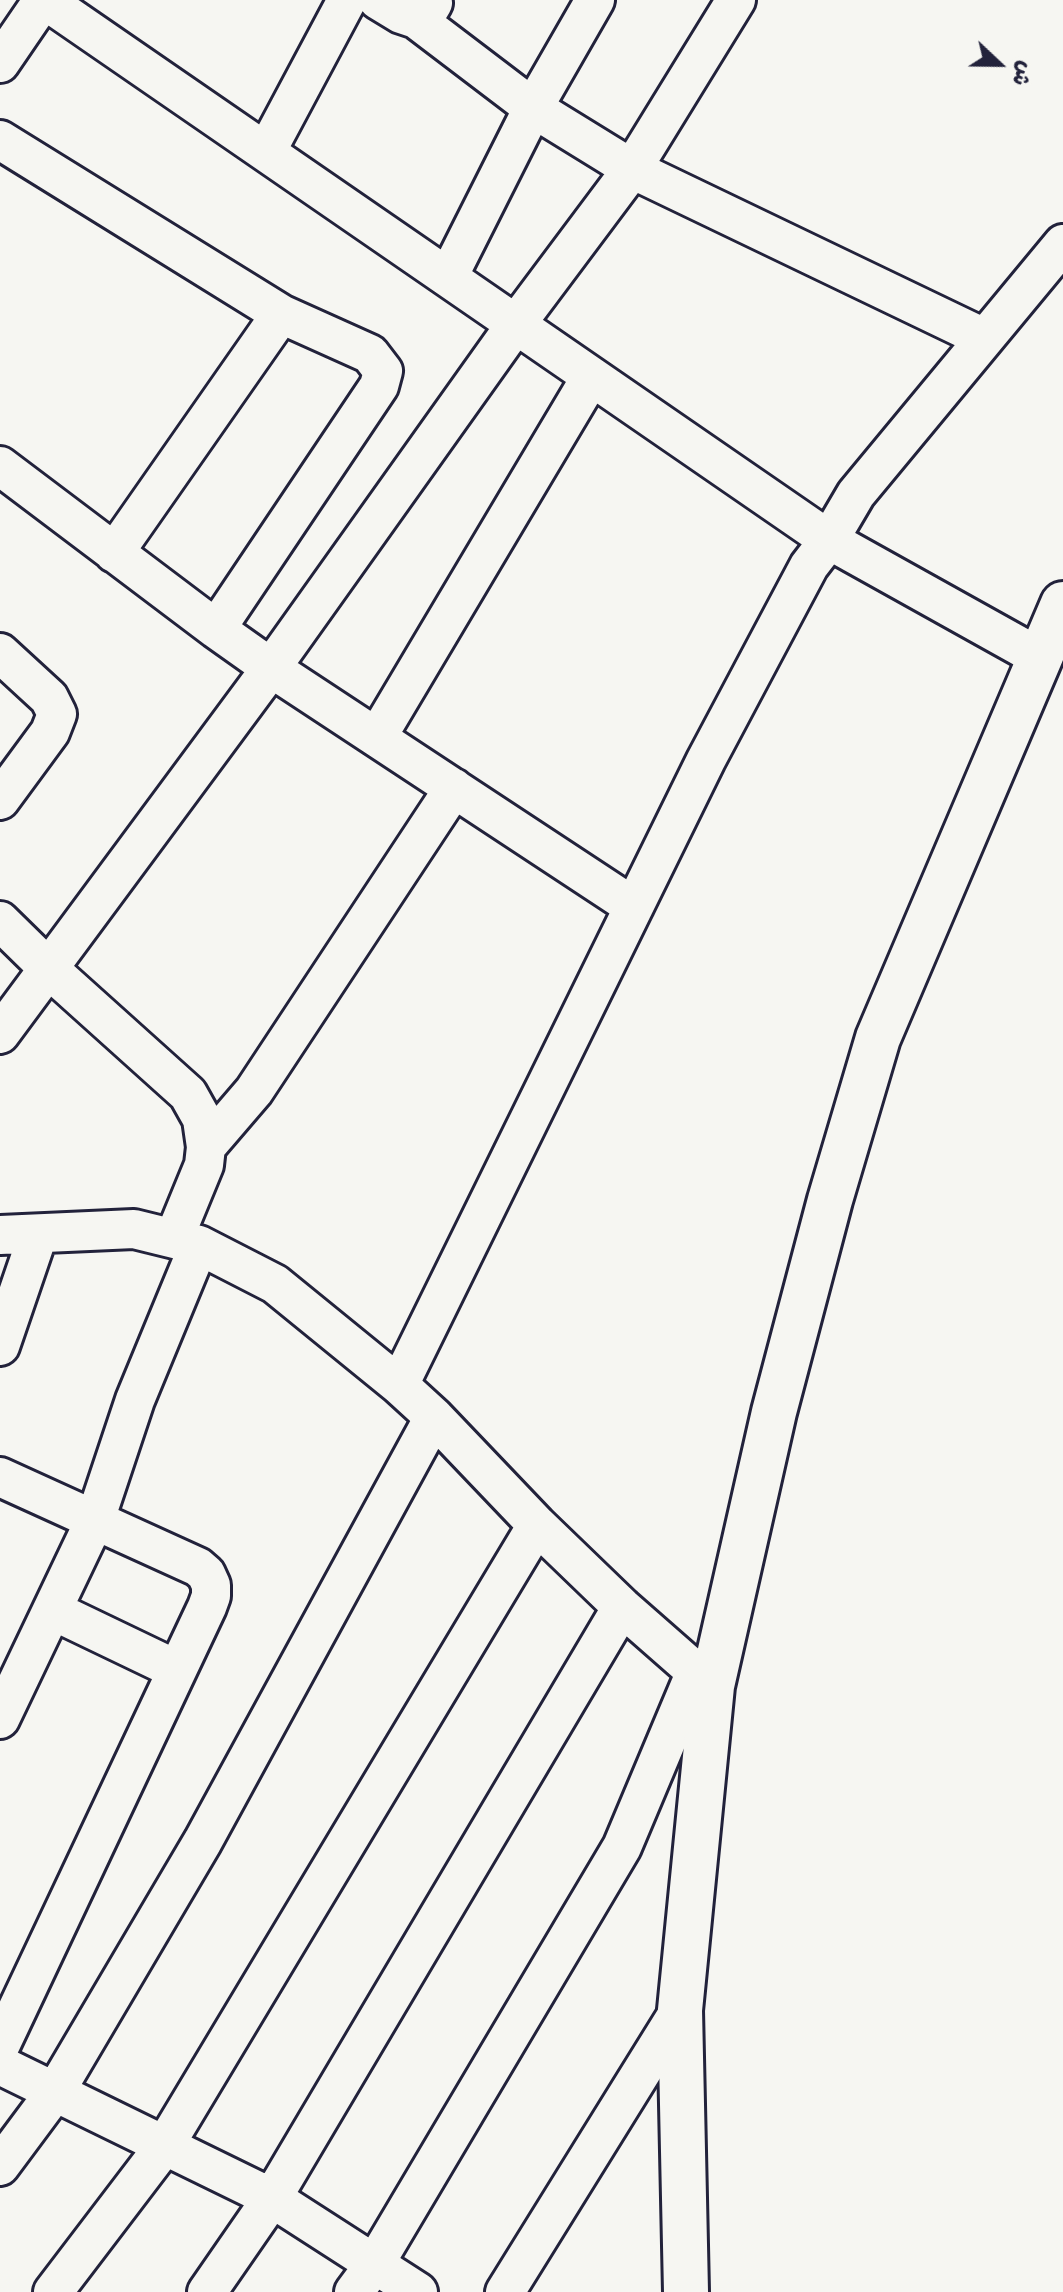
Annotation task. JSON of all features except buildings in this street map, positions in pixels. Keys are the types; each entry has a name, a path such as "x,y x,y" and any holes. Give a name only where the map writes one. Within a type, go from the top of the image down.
{"street":[{"path":"0,63 44,0 829,540 1039,657"},
{"path":"266,152 347,0"},
{"path":"378,0 401,14 425,9 533,108 632,169 984,338"},
{"path":"448,277 533,108 595,0"},
{"path":"0,1034 271,668 516,324 632,169 736,0"},
{"path":"0,140 281,314 370,354 383,371 379,386 216,629"},
{"path":"399,1385 706,760 809,566 829,540 856,494 1063,244"},
{"path":"114,553 281,314"},
{"path":"377,737 591,377"},
{"path":"0,466 271,668 634,907"},
{"path":"686,2292 680,2010 704,1678 830,1200 878,1038 1063,604"},
{"path":"0,653 49,698 57,714 50,732 0,800"},
{"path":"206,1147 254,1091 454,788"},
{"path":"0,921 188,1094 202,1119 206,1147 186,1241 95,1520 0,1719"},
{"path":"0,1235 134,1229 186,1241 275,1284 434,1417 537,1525 622,1607 704,1678"},
{"path":"0,1346 38,1235"},
{"path":"0,2166 55,2092 203,1841 434,1417"},
{"path":"0,1477 198,1567 211,1585 211,1596 0,2046"},
{"path":"53,2292 165,2145 537,1525"},
{"path":"207,2292 272,2198 622,1607"},
{"path":"52,1610 177,1670"},
{"path":"364,2278 622,1847 704,1678"},
{"path":"505,2292 680,2010"},
{"path":"0,2065 272,2198 364,2278 418,2292"}]}
